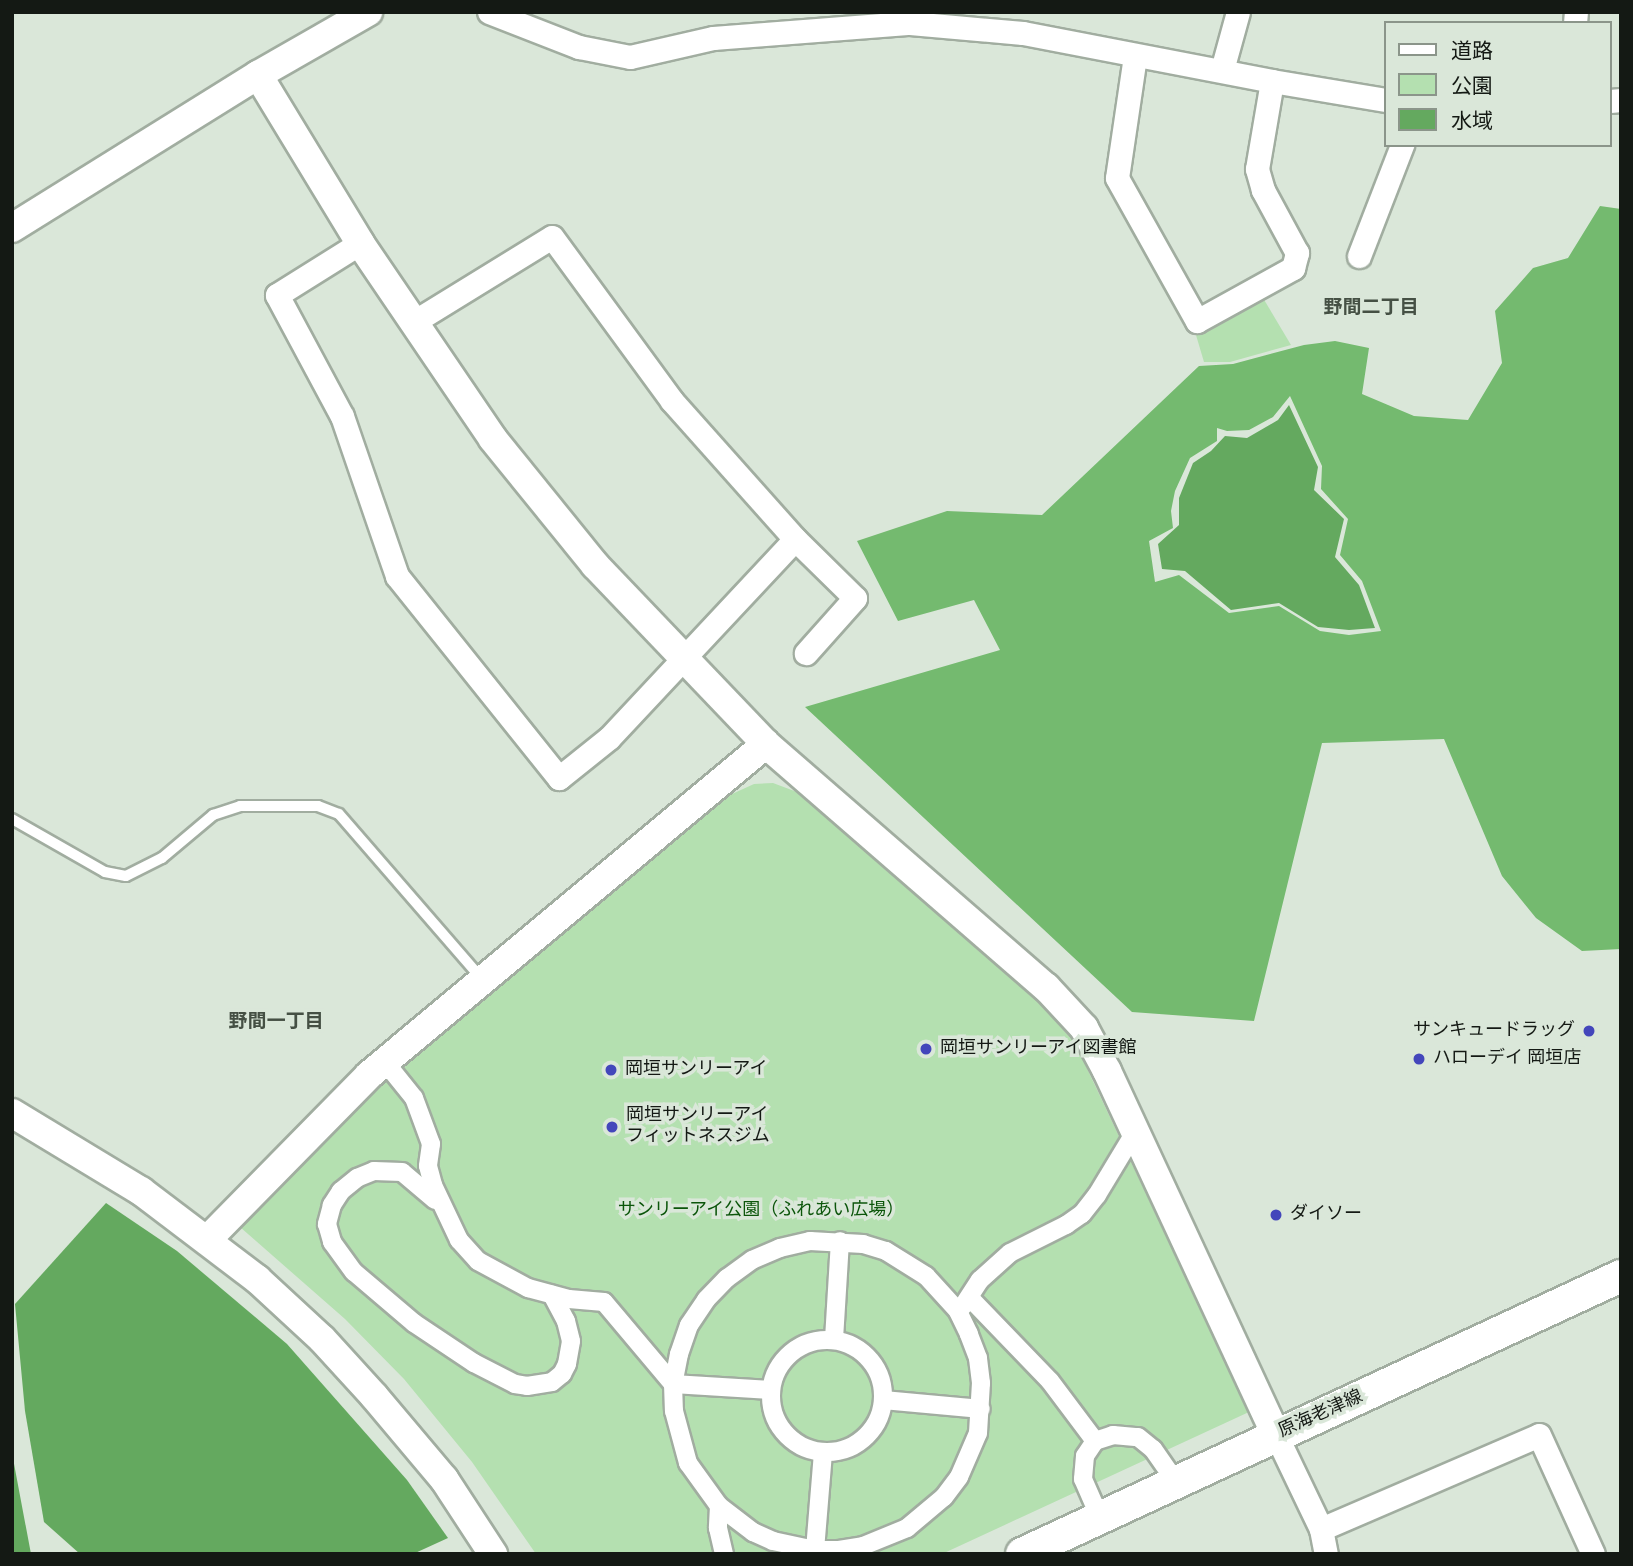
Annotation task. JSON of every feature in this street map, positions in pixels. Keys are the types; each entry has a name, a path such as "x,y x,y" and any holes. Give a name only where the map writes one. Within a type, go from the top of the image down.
{"main road":[{"name":"原海老津線","path":"1022,1554 1621,1276"}],"street":[{"path":"12,228 258,75 368,12"},
{"path":"489,12 579,47 630,57 713,37 909,18 1023,33 1135,56 1384,100"},
{"path":"1222,70 1238,12"},
{"path":"1135,56 1117,178 1197,321 1293,268 1297,253 1263,190 1257,169 1272,81"},
{"path":"258,75 412,323 519,471 595,565 766,744 1046,987 1084,1028 1321,1529 1326,1554"},
{"path":"1359,256 1401,147"},
{"path":"412,323 552,237 672,401 795,539 855,598 806,653"},
{"path":"360,243 277,295 342,416 397,576 559,778 610,738 795,539"},
{"path":"208,1239 385,1062 766,744"},
{"path":"385,1062 414,1098 431,1144 428,1166 442,1207 459,1240 478,1261 528,1288 552,1295 604,1303 673,1384 771,1390"},
{"path":"12,1112 91,1157 208,1239 257,1279 313,1331 374,1396 444,1479 493,1554"},
{"path":"1096,1441 1050,1381 964,1305 907,1262 886,1251 840,1241 810,1241 780,1248 752,1260 727,1278 706,1300 690,1325 679,1354 673,1384 678,1437 688,1463 719,1506 753,1532 793,1547 839,1550 874,1543 907,1528 927,1514 959,1477 978,1433 981,1409 978,1358 964,1305 979,1280 1010,1253 1082,1214 1097,1195 1135,1132"},
{"path":"442,1207 423,1186 402,1172 374,1171 357,1178 341,1191 332,1205 327,1224 341,1258 381,1296 414,1323 474,1363 515,1384 527,1386 552,1382 562,1374 567,1364 571,1341 566,1321 552,1295"},
{"path":"834,1339 840,1241"},
{"path":"834,1339 854,1346 871,1360 883,1386 884,1400 877,1422 864,1439 852,1447 823,1453 801,1446 784,1432 771,1405 771,1390 776,1373 785,1358 799,1346 816,1340 834,1339"},
{"path":"884,1400 981,1409"},
{"path":"1100,1518 1083,1479 1085,1456 1096,1441 1114,1434 1138,1437 1153,1449 1176,1482"},
{"path":"1321,1529 1539,1435 1593,1554"},
{"path":"815,1550 823,1453"},
{"path":"719,1506 718,1528 724,1554"}],"lane":[{"path":"12,819 105,872 126,876 162,858 214,815 240,806 318,806 339,814 482,979"}],"green space":[{"path":"1263,298 1291,345 1230,362 1204,362 1196,335"},
{"name":"サンリーアイ公園（ふれあい広場）","path":"773,783 805,795 1034,997 1075,1043 1249,1412 942,1554 536,1554 472,1462 404,1379 345,1319 240,1227 362,1101 721,799 754,784"}],"shaded area":[{"path":"1600,206 1621,209 1621,949 1582,951 1536,918 1502,876 1444,739 1322,743 1254,1021 1132,1012 805,707 1000,650 974,600 898,621 857,541 947,511 1042,515 1199,366 1233,364 1304,345 1335,341 1369,348 1362,394 1414,416 1468,420 1502,363 1495,311 1533,268 1568,258","holes":["1290,396 1322,466 1321,489 1348,519 1340,555 1362,581 1381,631 1349,635 1320,631 1279,606 1229,613 1179,575 1155,582 1149,541 1173,528 1171,511 1175,491 1190,458 1217,441 1217,428 1227,431 1249,430 1273,417"]}],"water":[{"path":"1289,405 1318,467 1314,490 1344,519 1335,557 1359,585 1375,628 1349,630 1318,627 1279,603 1231,610 1185,571 1162,569 1158,544 1179,525 1179,498 1193,463 1211,451 1225,436 1247,438 1278,420"},
{"path":"106,1203 177,1251 287,1344 407,1480 448,1538 413,1554 80,1554 44,1522 25,1411 15,1304"},
{"path":"12,1453 31,1554 12,1554"}],"place":[{"name":"サンキュードラッグ","path":"1589,1031"},
{"name":"岡垣サンリーアイ図書館","path":"926,1049"},
{"name":"ハローデイ 岡垣店","path":"1419,1059"},
{"name":"岡垣サンリーアイ","path":"611,1070"},
{"name":"岡垣サンリーアイ フィットネスジム","path":"612,1127"},
{"name":"ダイソー","path":"1276,1215"}],"district":[{"name":"野間二丁目","path":"1371,309"},
{"name":"野間一丁目","path":"276,1023"}]}
